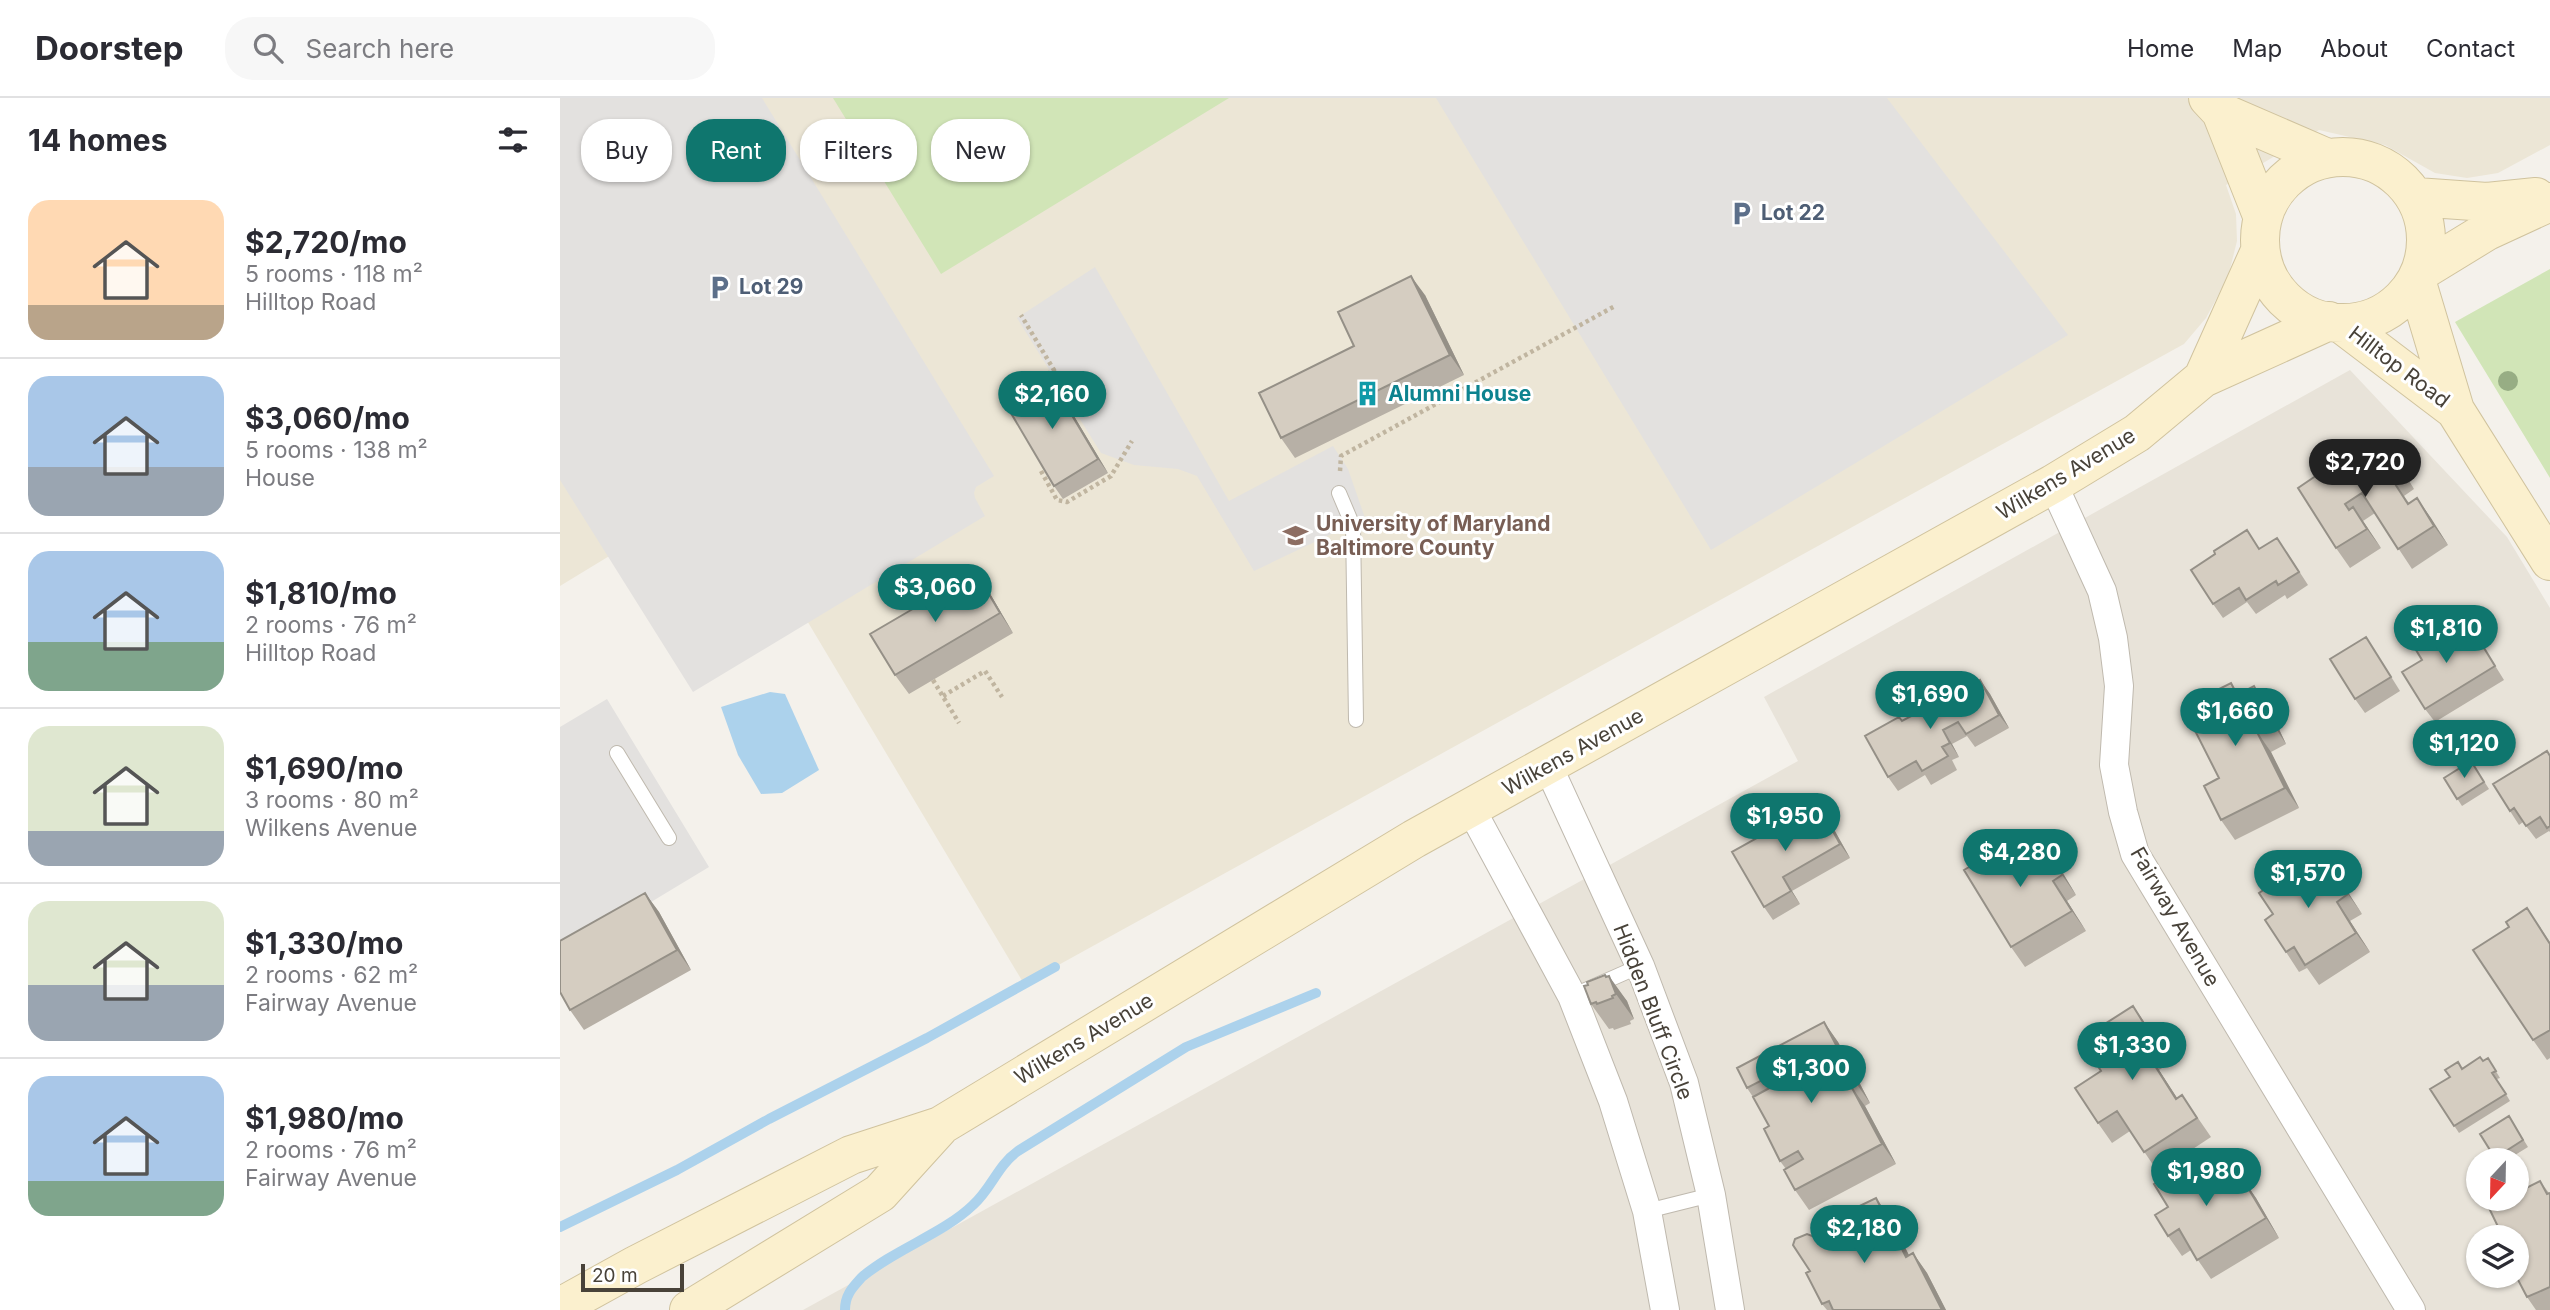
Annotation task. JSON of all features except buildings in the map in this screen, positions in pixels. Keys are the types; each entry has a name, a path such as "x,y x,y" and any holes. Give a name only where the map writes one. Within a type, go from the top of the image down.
{"main road":[{"path":"2214,105 2325,157"},
{"path":"2214,105 2262,234"},
{"path":"2418,277 2428,239 2416,197 2393,171 2360,157 2325,157 2292,172 2269,198 2262,234 2261,261 2276,291 2300,313 2336,323 2386,313 2418,277 2487,231 2550,202"},
{"path":"2416,197 2487,202 2550,195"},
{"name":"Wilkens Avenue","path":"2203,378 2262,234"},
{"name":"Hilltop Road","path":"2418,277 2455,410 2550,561"},
{"name":"Wilkens Avenue","path":"560,1307 851,1155 940,1126 1414,839 2053,484 2137,433 2203,378 2336,323"},
{"name":"Hilltop Road","path":"2336,323 2455,410"},
{"name":"Wilkens Avenue","path":"690,1310 880,1193 940,1126"}],"street":[{"name":"Fairway Avenue","path":"2053,484 2102,592 2113,638 2119,686 2114,765 2134,854 2411,1310"},
{"name":"Hidden Bluff Circle","path":"1548,766 1640,966 1684,1083 1711,1195 1730,1310"},
{"path":"1471,809 1572,996 1613,1101 1647,1210 1665,1310"}],"lane":[{"path":"1339,494 1353,527 1356,720"},
{"path":"617,753 669,838"},
{"path":"1572,996 1640,966"},
{"path":"1647,1210 1711,1195"}],"path":[{"path":"1341,456 1615,306"},
{"path":"1021,315 1054,370 1017,393 1022,400 1031,394"},
{"path":"1041,471 1058,500 1068,502 1111,476 1132,441"},
{"path":"943,696 985,671 1002,697"},
{"path":"933,680 959,723"}],"shaded area":[{"name":"University of Maryland Baltimore County","path":"560,98 2550,98 2550,145 2498,173 2467,178 2435,173 2385,145 2319,130 2226,185 2236,214 2237,241 2228,277 2206,318 2184,344 1024,984 726,485 560,586"},
{"name":"Lot 29","path":"560,98 762,98 775,119 686,119 686,182 786,182 786,137 800,160 800,182 814,182 994,476 976,487 974,493 985,516 693,692 560,480"},
{"name":"Lot 22","path":"1436,98 1887,98 2068,335 1711,550"},
{"path":"1095,267 1229,501 1333,446 1348,469 1365,518 1254,571 1197,476 1178,469 1134,465 1101,453 1017,318"},
{"path":"2350,370 2507,537 2550,608 2550,1310 803,1310 1798,761 1764,697"},
{"path":"607,699 709,867 560,957 560,727"}],"green space":[{"path":"833,98 1229,98 941,274 885,182 917,182 917,119 846,119"},
{"path":"2550,269 2550,478 2455,322"}],"water":[{"path":"770,692 785,694 819,770 782,793 761,794 738,755 721,707"}],"waterway":[{"path":"560,1227 677,1170 1055,967"},
{"path":"845,1310 852,1288 862,1277 961,1215 980,1198 1005,1163 1018,1151 1186,1047 1316,993"}],"place":[{"name":"Lot 22","path":"1741,213"},
{"name":"Lot 29","path":"719,287"},
{"name":"Alumni House","path":"1368,394"},
{"name":"University of Maryland Baltimore County","path":"1296,536"}]}
